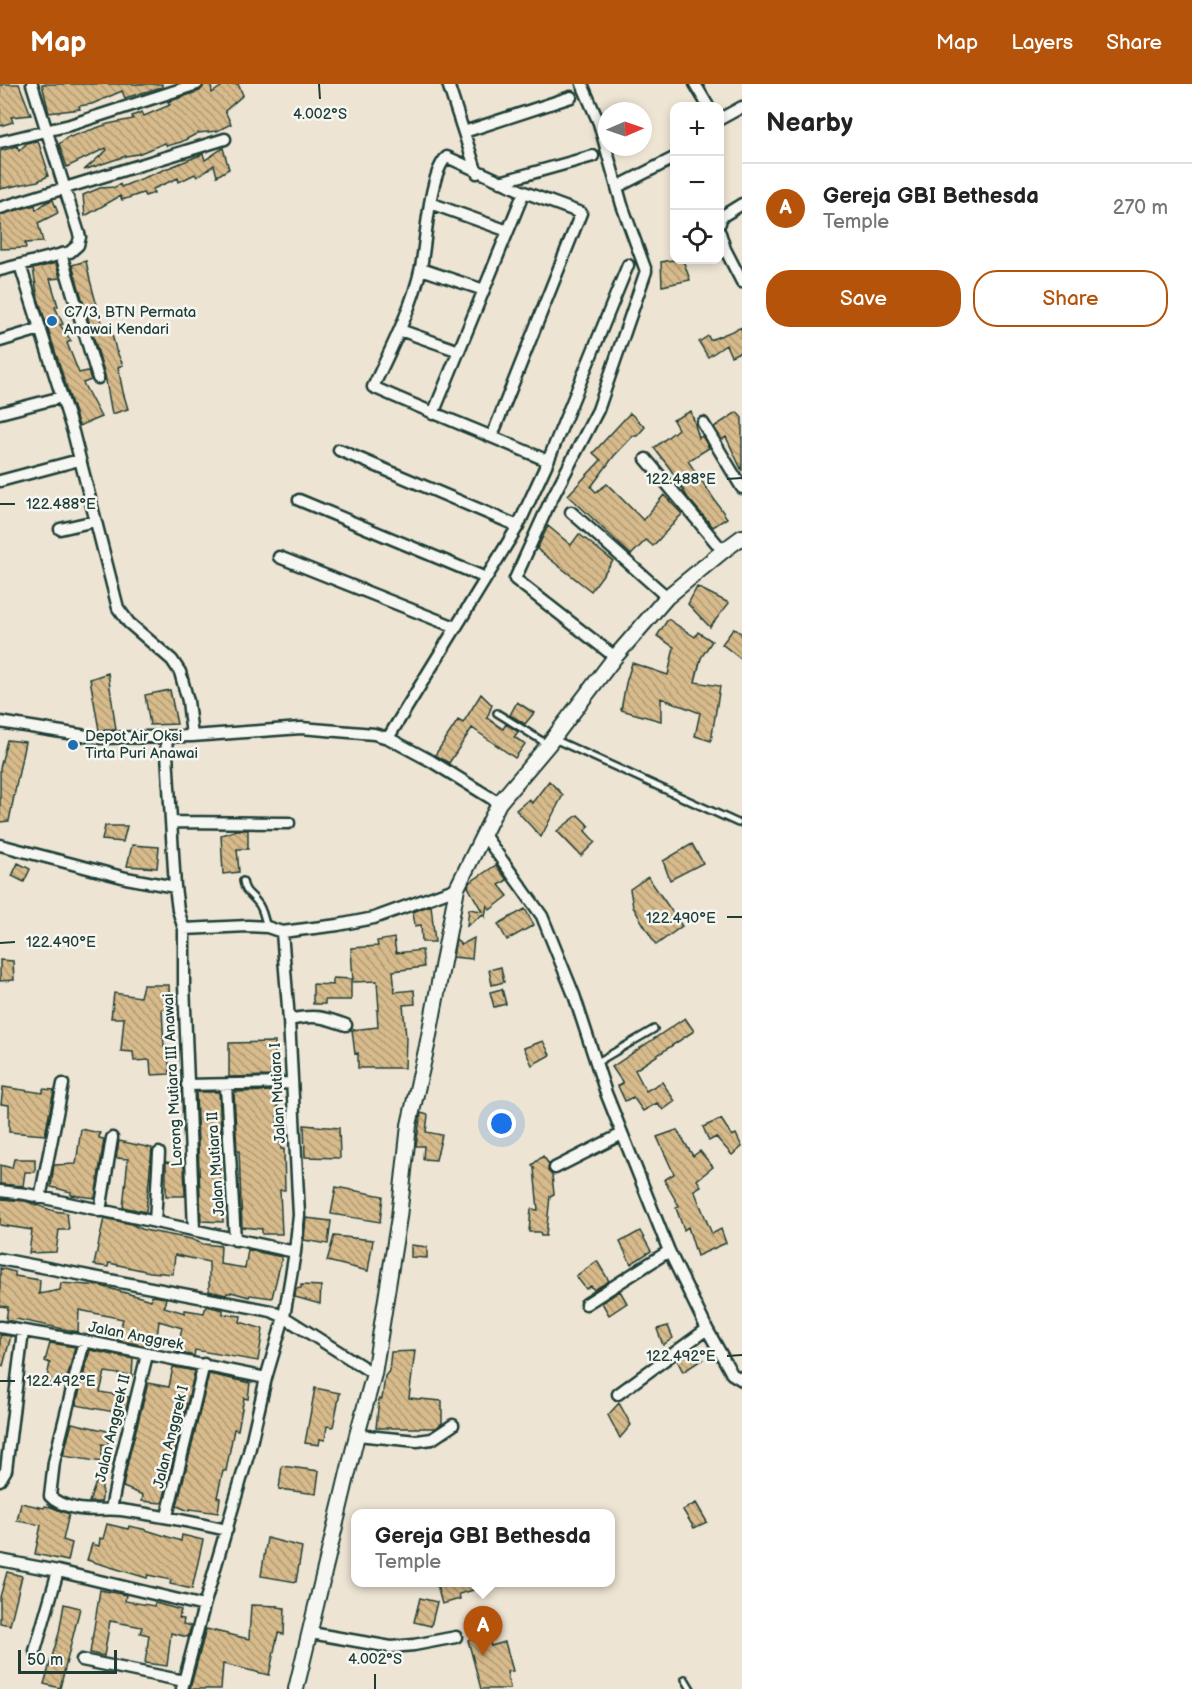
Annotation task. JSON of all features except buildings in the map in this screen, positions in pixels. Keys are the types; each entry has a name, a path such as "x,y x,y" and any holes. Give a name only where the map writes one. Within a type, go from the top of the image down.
{"street":[{"path":"0,270 61,254 75,248 80,237 32,84"},
{"path":"0,142 70,125 197,84"},
{"path":"447,84 477,172"},
{"path":"582,84 599,123 617,186 646,271 598,410 548,506 516,579 615,657"},
{"path":"695,84 706,102"},
{"path":"464,132 571,97"},
{"path":"724,117 742,107"},
{"path":"0,208 225,139"},
{"path":"500,182 593,156"},
{"path":"492,436 581,213 500,182 447,157 441,162 430,203 421,269 400,330 373,387 548,461"},
{"path":"617,186 670,160"},
{"path":"433,414 524,192"},
{"path":"430,203 508,231"},
{"path":"724,215 742,204"},
{"path":"724,242 742,282"},
{"path":"61,254 98,378"},
{"path":"20,265 62,397 118,608 129,623 172,660 180,672 188,701 192,736"},
{"path":"388,738 518,526 548,461 628,265"},
{"path":"421,269 484,290"},
{"path":"0,341 40,329"},
{"path":"400,330 459,351"},
{"path":"0,413 62,397"},
{"path":"703,423 742,488"},
{"path":"339,450 518,526"},
{"path":"646,459 723,551"},
{"path":"0,481 79,460"},
{"path":"299,500 486,578"},
{"path":"571,512 667,597"},
{"path":"60,530 95,521"},
{"path":"296,1689 357,1435 374,1374 399,1217 409,1125 457,888 499,803 550,742 615,657 667,597 742,537"},
{"path":"279,557 455,627"},
{"path":"0,722 99,738 192,736 301,728 374,734 388,738 431,761 499,803"},
{"name":"Lorong Mutiara III Anawai","path":"166,737 175,887 178,910 184,929 187,1085 192,1142 194,1230"},
{"path":"171,822 289,823"},
{"path":"484,835 542,916 574,995 622,1134 669,1251 732,1374 742,1380"},
{"path":"0,845 126,878 175,887"},
{"path":"184,929 248,926 267,927 282,932 374,918 457,888"},
{"name":"Jalan Mutiara I","path":"183,1685 249,1452 284,1317 295,1252 299,1215 282,932"},
{"path":"289,1020 304,1016 321,1016 346,1025"},
{"path":"187,1085 292,1083"},
{"path":"40,1197 63,1084"},
{"name":"Jalan Mutiara II","path":"226,1086 236,1240"},
{"path":"555,1168 622,1134"},
{"path":"100,1211 112,1138"},
{"path":"155,1222 159,1153"},
{"path":"0,1191 40,1197 295,1252"},
{"path":"586,1304 669,1251"},
{"path":"0,1259 163,1292 258,1308 284,1317 374,1374"},
{"name":"Jalan Anggrek","path":"0,1327 84,1341 267,1378"},
{"path":"618,1394 707,1329"},
{"path":"0,1480 6,1470 23,1331"},
{"path":"84,1341 54,1462 49,1489 52,1500 76,1509 99,1511 111,1509 167,1516 227,1530"},
{"name":"Jalan Anggrek II","path":"111,1509 147,1354"},
{"name":"Jalan Anggrek I","path":"167,1516 204,1364"},
{"path":"357,1435 417,1441 432,1439 453,1425"},
{"path":"0,1560 58,1571 204,1606"},
{"path":"35,1651 58,1571"},
{"path":"311,1633 373,1646 391,1647 414,1646 456,1637"},
{"path":"82,1660 183,1685"}],"lane":[{"path":"497,713 550,742 738,823"},
{"path":"243,880 249,896 257,901 267,927"},
{"path":"596,1063 654,1029"},
{"path":"685,1679 692,1689"}],"place":[{"name":"C7/3, BTN Permata Anawai Kendari","path":"52,321"},
{"name":"Depot Air Oksi Tirta Puri Anawai","path":"73,745"},
{"name":"Gereja GBI Bethesda","path":"483,1656"}]}
